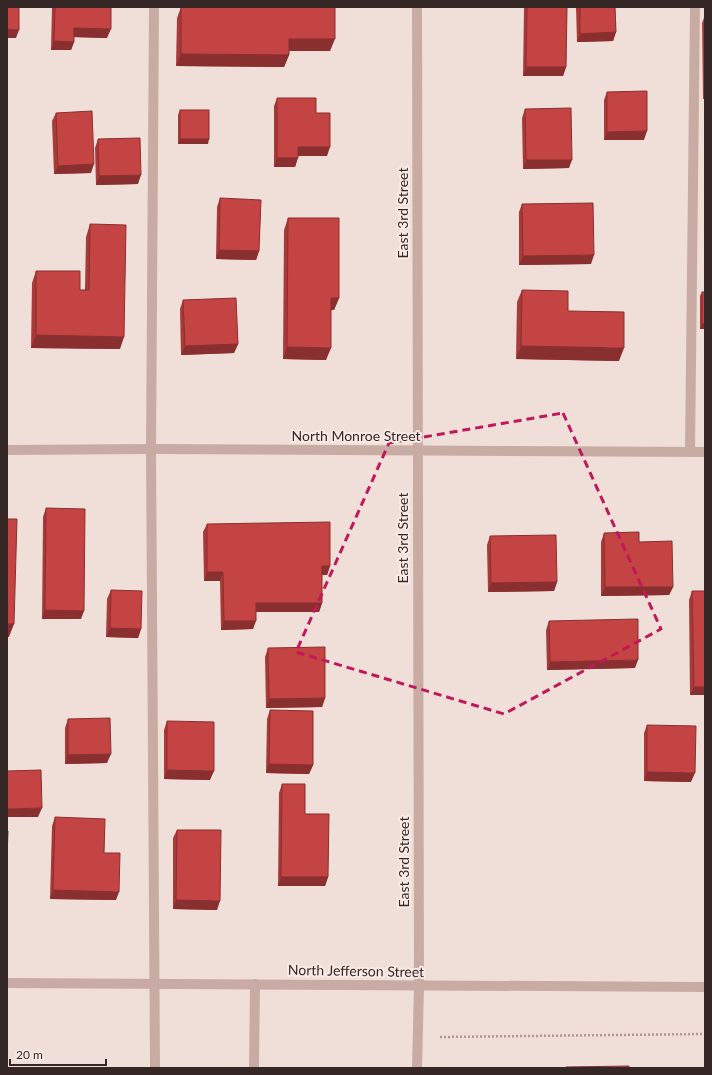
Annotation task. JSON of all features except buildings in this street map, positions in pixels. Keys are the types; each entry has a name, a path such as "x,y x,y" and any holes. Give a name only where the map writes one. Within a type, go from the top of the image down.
{"street":[{"path":"154,7 151,449 155,983 154,1068"},
{"name":"East 3rd Street","path":"417,7 419,986 417,1068"},
{"path":"690,452 695,7"},
{"name":"North Monroe Street","path":"7,450 151,449 705,452"},
{"name":"North Jefferson Street","path":"7,983 705,987"},
{"path":"254,1068 255,984"}],"path":[{"path":"417,1038 705,1034"}],"highlighted area":[{"path":"563,413 661,629 504,714 296,652 389,443"}]}
